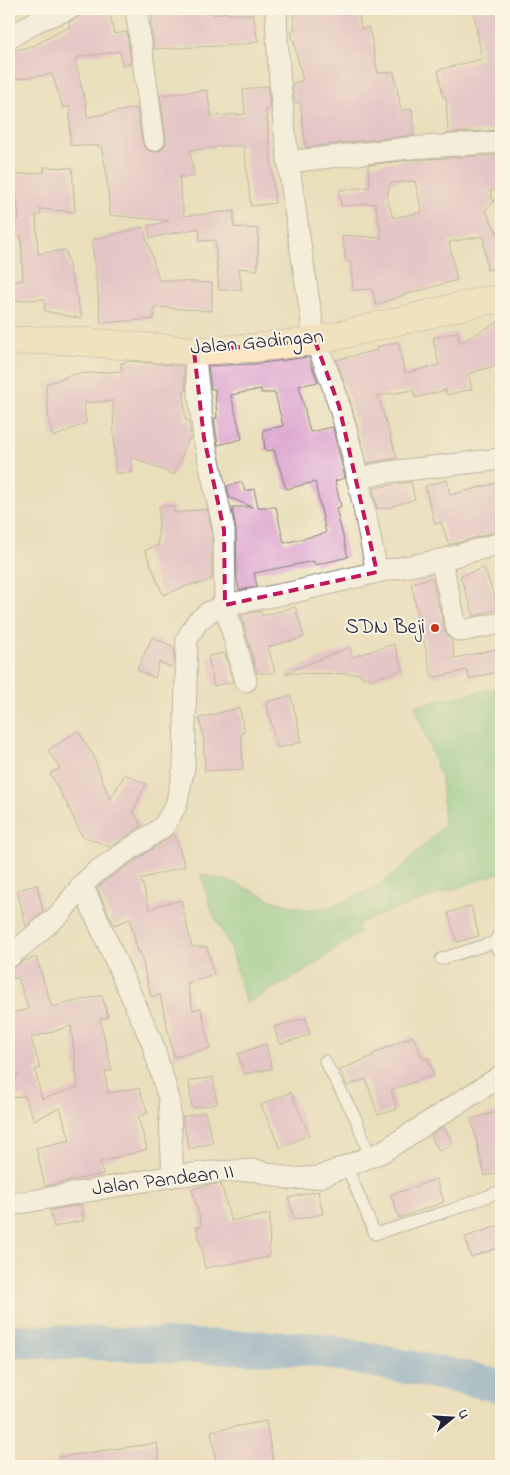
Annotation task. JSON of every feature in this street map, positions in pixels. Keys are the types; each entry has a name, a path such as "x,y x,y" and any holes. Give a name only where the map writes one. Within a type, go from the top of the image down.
{"street":[{"path":"9,38 37,22 68,9"},
{"path":"136,9 154,140"},
{"path":"276,9 282,114 315,341 324,359 339,406 377,572"},
{"path":"288,162 408,148 501,142"},
{"name":"Jalan Gadingan","path":"9,341 62,340 194,351 253,348 315,341 484,301 501,299"},
{"path":"194,351 204,438 224,530 225,605 246,680"},
{"path":"357,478 388,472 440,468 501,459"},
{"path":"9,957 61,913 82,885 97,871 164,826 176,806 184,767 187,639 197,622 208,612 225,605 441,560 501,543"},
{"path":"441,560 457,629 461,631 501,623"},
{"path":"82,885 152,1042 169,1099 173,1176"},
{"path":"501,940 501,946"},
{"name":"Jalan Pandean II","path":"9,1205 173,1176 213,1172 254,1170 292,1179 320,1177 382,1152 501,1076"}],"lane":[{"path":"441,959 501,940"},
{"path":"325,1061 355,1117 370,1156"},
{"path":"347,1167 375,1234 501,1192"}],"highlighted area":[{"path":"315,341 339,406 377,572 225,605 224,530 204,438 194,351"}],"green space":[{"path":"501,687 501,872 358,923 359,933 300,974 246,1003 231,949 211,909 201,874 233,882 274,901 307,910 333,906 375,888 398,871 444,826 441,778 415,706"}],"building":[{"path":"109,9 114,34 127,32 131,63 122,65 120,51 78,57 75,60 86,104 87,117 137,108 142,142 149,151 161,150 166,144 160,95 207,90 211,116 245,114 243,90 268,86 270,109 266,110 275,203 251,206 244,146 215,146 215,148 190,150 194,176 179,177 184,216 234,211 234,227 258,229 258,270 239,268 242,290 219,290 215,240 200,241 199,228 150,238 148,226 169,221 110,215 106,171 101,146 70,145 70,106 63,108 52,74 9,80 9,52 33,46 69,27 69,22 78,17 81,11"},
{"path":"150,9 212,9 214,15 227,12 228,14 253,14 258,42 238,45 154,49 150,22 153,22"},
{"path":"293,9 358,9 361,29 369,27 378,73 394,72 401,110 412,109 414,135 306,147 300,102 295,103 293,91 293,83 303,80 291,31 295,30"},
{"path":"473,9 493,9 501,37 501,130 448,133 446,97 443,97 438,70 482,59"},
{"path":"501,155 501,188 490,191 494,202 485,210 501,240 501,268 487,270 483,236 449,242 457,280 376,305 372,289 353,290 351,262 346,261 342,235 382,238 375,203 341,206 339,190 370,187 368,165 410,160","holes":["415,181 422,212 393,218 387,199 390,183"]},
{"path":"44,167 72,168 75,212 40,209 41,215 36,215 38,254 65,250 82,319 45,311 44,299 9,301 9,283 23,280 21,236 10,235 9,221 19,219 14,175 44,172"},
{"path":"143,227 159,280 212,283 212,311 154,307 154,319 101,323 92,240"},
{"path":"498,322 501,334 501,364 468,374 472,389 447,395 446,390 415,398 413,390 378,396 397,458 367,463 348,393 336,360 377,350 377,347 398,342 405,373 439,365 433,338 457,332 460,343"},
{"path":"308,357 318,382 299,386 310,432 332,427 333,429 345,478 335,481 341,507 336,508 348,557 315,565 314,561 254,573 257,586 239,590 236,530 232,507 252,507 230,498 227,486 242,482 245,491 254,489 258,507 276,507 284,543 326,533 315,482 286,489 274,450 265,451 263,430 283,426 275,393 261,393 261,389 231,395 242,439 218,445 214,418 217,418 215,389 211,389 208,366 255,364"},
{"path":"130,361 183,366 186,390 184,390 185,420 189,420 191,439 189,439 174,475 132,457 132,473 115,473 113,401 84,403 86,423 53,437 49,422 46,384 75,374 122,371 121,363"},
{"path":"447,480 450,495 501,482 501,530 449,545 441,522 435,524 425,486"},
{"path":"411,482 415,499 393,507 377,509 373,488"},
{"path":"159,506 174,506 174,513 207,509 212,531 212,579 163,595 145,550 158,545"},
{"name":"SDN Beji","path":"484,568 499,609 474,616 460,576"},
{"name":"SDN Beji","path":"432,578 445,632 451,640 455,658 501,648 501,671 469,679 467,670 432,678 411,583"},
{"path":"295,607 304,637 268,647 275,673 257,673 241,615 261,611 262,616"},
{"path":"152,637 174,647 174,660 171,667 159,662 155,678 137,670"},
{"path":"394,644 403,670 370,680 369,676 362,678 361,674 285,673 350,647 352,657"},
{"path":"225,653 233,682 214,686 208,656"},
{"path":"291,696 302,742 277,748 266,702"},
{"path":"239,708 245,732 241,733 243,769 205,771 203,735 199,718"},
{"path":"78,731 93,755 110,800 125,774 146,784 133,811 141,826 111,847 82,836 50,773 60,769 48,750"},
{"path":"174,833 185,866 141,879 150,910 159,905 181,900 192,947 207,947 214,975 187,983 193,1010 201,1008 210,1048 174,1057 160,995 151,997 130,919 114,925 97,888"},
{"path":"37,885 43,912 26,926 17,890"},
{"path":"471,906 479,936 457,942 448,913"},
{"path":"36,957 52,1007 102,995 108,1017 100,1019 112,1070 105,1072 108,1093 139,1088 148,1113 138,1117 147,1149 100,1162 103,1174 45,1186 36,1148 70,1140 60,1108 34,1120 24,1095 9,1099 9,1079 18,1077 9,1047 9,1014 28,1009 18,977 14,979 11,969 24,961","holes":["71,1026 78,1087 42,1099 35,1070 40,1068 31,1038"]},
{"path":"306,1018 310,1035 279,1044 274,1027"},
{"path":"413,1036 423,1059 428,1058 434,1075 391,1090 397,1109 378,1115 366,1079 347,1086 340,1070"},
{"path":"266,1044 272,1069 244,1074 238,1054"},
{"path":"213,1077 217,1104 192,1108 189,1081"},
{"path":"291,1092 309,1135 280,1148 261,1105"},
{"path":"501,1111 501,1172 485,1176 471,1119"},
{"path":"205,1112 213,1143 189,1149 182,1117"},
{"path":"444,1127 453,1144 439,1151 431,1136"},
{"path":"436,1179 444,1202 399,1218 391,1195"},
{"path":"221,1184 231,1221 270,1214 269,1257 205,1268 197,1227 202,1226 192,1189"},
{"path":"318,1191 323,1214 294,1220 289,1198"},
{"path":"81,1205 84,1220 54,1227 50,1210"},
{"path":"501,1225 501,1247 471,1257 465,1237"},
{"path":"266,1421 274,1466 217,1466 211,1431"},
{"path":"157,1443 160,1466 58,1466 58,1457"}],"waterway":[{"path":"9,1341 312,1349 501,1386"}],"place":[{"name":"SDN Beji","path":"435,628"}]}
